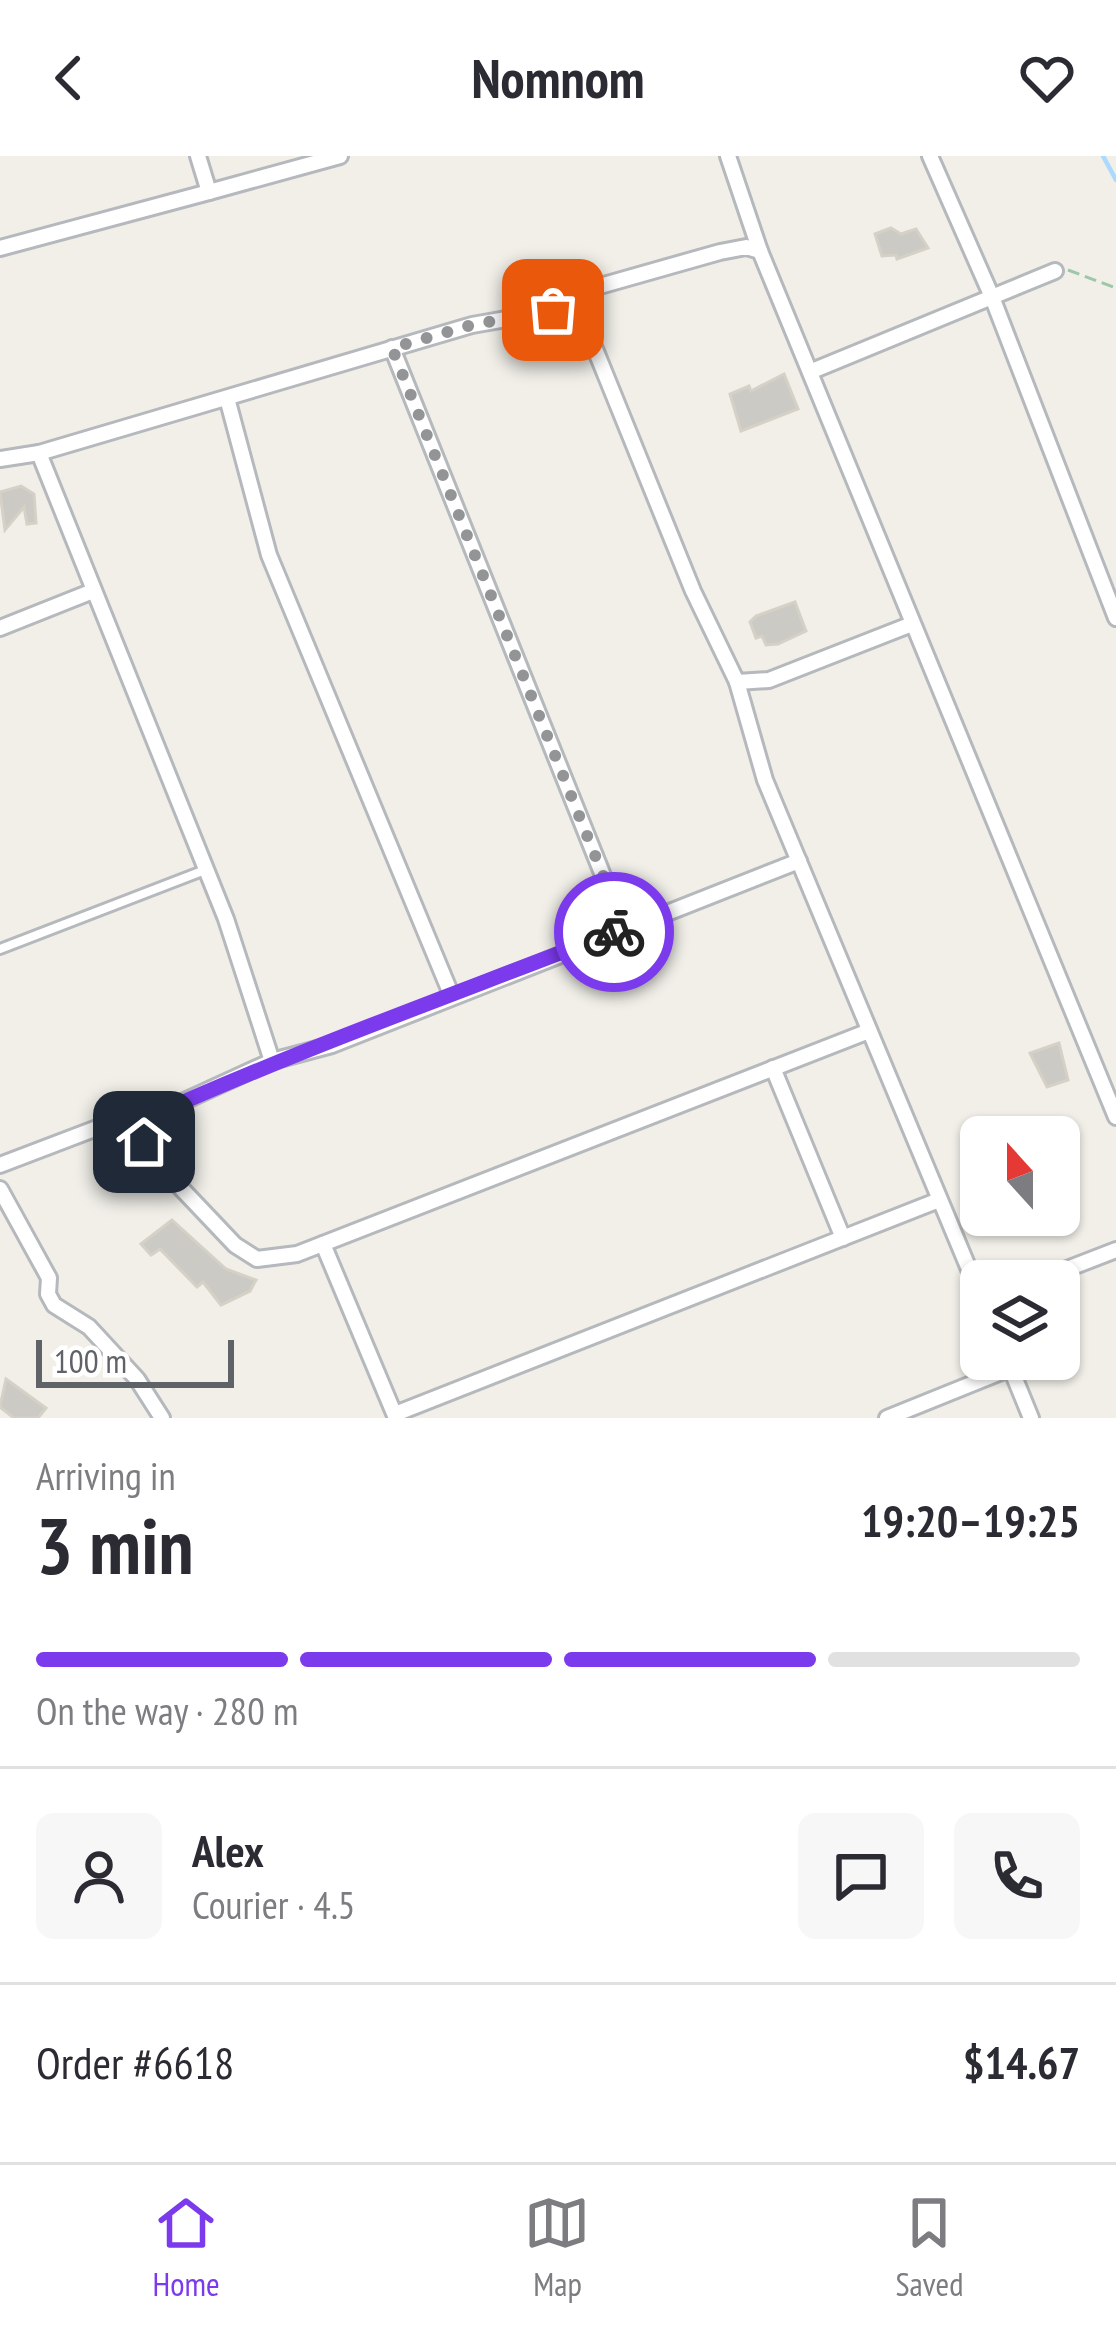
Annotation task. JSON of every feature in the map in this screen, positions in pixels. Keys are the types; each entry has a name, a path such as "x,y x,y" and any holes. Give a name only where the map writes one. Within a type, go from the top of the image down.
{"street":[{"path":"198,156 209,192"},
{"path":"0,248 340,156"},
{"path":"728,156 760,251 1116,1117"},
{"path":"930,156 992,297 1116,618"},
{"path":"0,459 38,453 392,348 567,303 600,286 720,252 746,247 760,251"},
{"path":"812,371 1055,271"},
{"path":"567,303 593,344 679,558 737,682 766,780 965,1260"},
{"path":"392,348 624,928"},
{"path":"227,398 269,554 451,994"},
{"path":"38,453 258,1006 272,1060"},
{"path":"0,628 93,591"},
{"path":"737,682 769,680 912,624"},
{"path":"132,1125 272,1060 332,1045 451,994 799,861"},
{"path":"0,1165 118,1120 132,1125 161,1167 235,1246 257,1258 323,1244 869,1031"},
{"path":"773,1068 843,1238"},
{"path":"0,1189 49,1279 47,1294 54,1305 89,1327 137,1379 162,1418"},
{"path":"323,1244 396,1416 652,1309 939,1200"},
{"path":"1080,1264 1116,1250"},
{"path":"887,1418 971,1380"},
{"path":"1016,1380 1031,1418"}],"lane":[{"path":"0,950 205,870"}],"path":[{"path":"1055,271 1074,269 1116,288"}],"building":[{"path":"891,228 901,234 916,229 928,248 897,259 896,255 882,256 875,234"},
{"path":"784,374 798,409 741,431 730,394 749,386 751,391"},
{"path":"21,486 34,494 36,523 27,524 24,507 5,530 0,492"},
{"path":"795,602 806,631 778,644 766,645 762,636 756,638 750,622 756,616"},
{"path":"1059,1043 1068,1080 1047,1087 1030,1053"},
{"path":"172,1220 226,1269 256,1280 250,1291 221,1305 203,1282 197,1287 160,1249 151,1255 141,1244"},
{"path":"6,1379 46,1408 38,1418 14,1418 0,1407"}],"waterway":[{"path":"1103,156 1116,180"}],"way so far":[{"path":"553,310 472,325 392,348 624,928 614,932"}],"route":[{"path":"144,1142 132,1125 272,1060 332,1045 614,932"}]}
